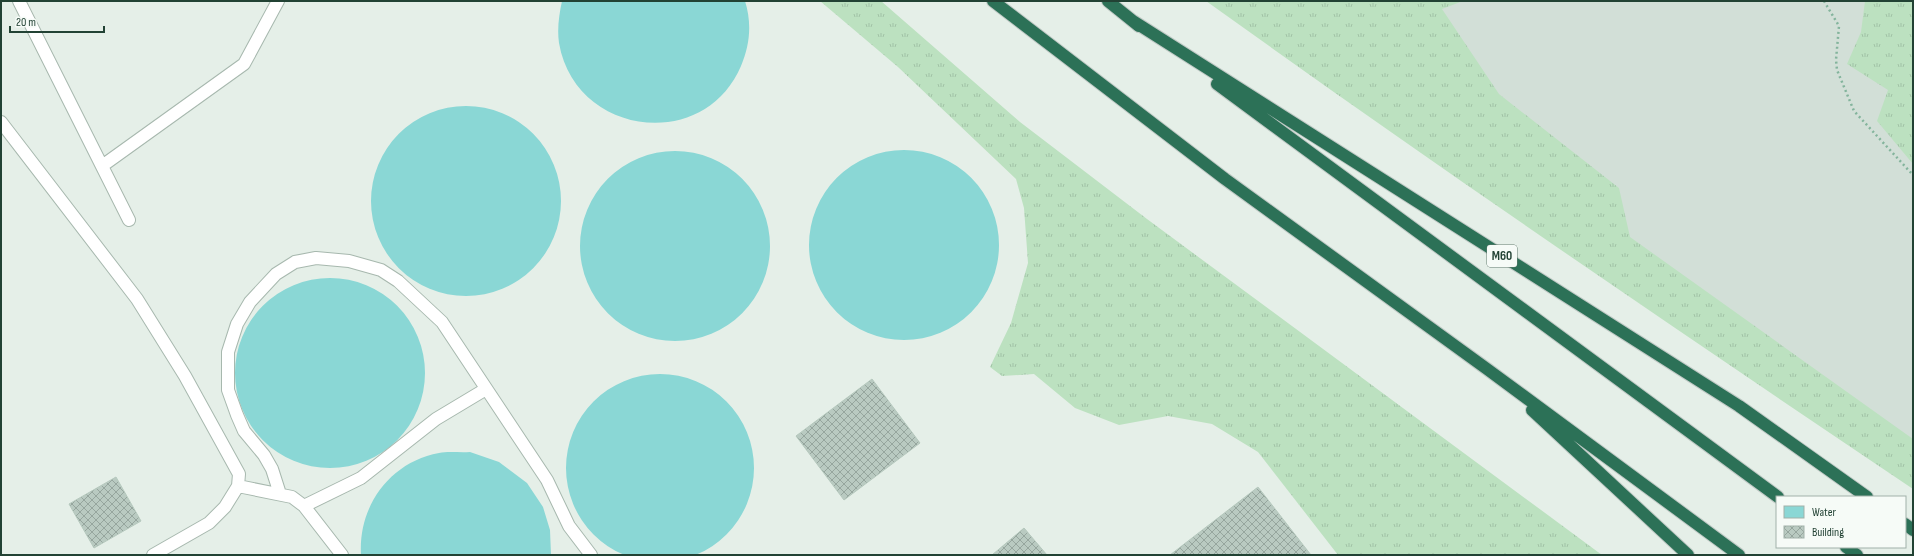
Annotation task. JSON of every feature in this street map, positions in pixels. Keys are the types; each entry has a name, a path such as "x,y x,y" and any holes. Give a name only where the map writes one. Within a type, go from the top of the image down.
{"highway":[{"path":"993,1 1225,180 1487,369 1738,555"},
{"name":"M60","path":"1108,1 1133,22 1777,496"},
{"name":"M60","path":"1133,22 1739,406 1866,496"},
{"path":"1487,369 1688,555"},
{"path":"1847,548 1857,555"}],"lane":[{"path":"19,1 129,220"},
{"path":"102,166 244,64 278,1"},
{"path":"1,122 137,299 186,376 239,474 238,486 225,507 209,523 153,555"},
{"path":"280,494 268,462 244,431 237,415 228,390 228,352 237,324 250,302 276,274 295,262 316,258 349,261 381,270 398,281 442,322 547,480 569,526 591,555"},
{"path":"304,506 361,478 436,419 486,389"},
{"path":"238,486 292,497 304,506 342,555"}],"path":[{"path":"1824,1 1839,26 1836,60 1837,70 1854,111 1913,175"}],"shaded area":[{"path":"1306,1 1913,1 1913,451"}],"green space":[{"path":"820,1 881,1 1020,122 1147,219 1602,555 1338,555 1258,452 1212,424 1168,416 1119,425 1075,408 1034,374 1002,376 990,367 1011,323 1028,263 1024,208 1016,179 898,67"},
{"path":"1206,1 1463,1 1442,9 1499,94 1619,188 1630,237 1913,439 1913,489 1558,248"},
{"path":"1865,1 1913,1 1913,164 1877,121 1888,90 1847,64 1861,32"}],"water":[{"path":"562,1 745,1 749,17 749,34 744,58 741,66 723,94 699,112 671,121 642,122 614,114 589,98 570,74 558,38"},
{"path":"457,106 475,106 494,110 511,117 526,127 540,141 550,156 557,173 561,192 561,210 557,229 550,246 540,261 526,275 511,285 494,292 475,296 457,296 438,292 421,285 406,275 392,261 382,246 375,229 371,210 371,192 375,173 382,156 392,141 406,127 421,117 438,110"},
{"path":"895,150 913,150 932,154 949,161 964,171 978,185 988,200 995,217 999,236 999,254 995,273 988,290 978,305 964,319 949,329 932,336 913,340 895,340 876,336 859,329 844,319 830,305 820,290 813,273 809,254 809,236 813,217 820,200 830,185 844,171 859,161 876,154"},
{"path":"666,151 684,151 703,155 720,162 735,172 749,186 759,201 766,218 770,237 770,255 766,274 759,291 749,306 735,320 720,330 703,337 684,341 666,341 647,337 630,330 615,320 601,306 591,291 584,274 580,255 580,237 584,218 591,201 601,186 615,172 630,162 647,155"},
{"path":"321,278 339,278 358,282 375,289 390,299 404,313 414,328 421,345 425,364 425,382 421,401 414,418 404,433 390,447 375,457 358,464 339,468 321,468 302,464 285,457 270,447 256,433 246,418 239,401 235,382 235,364 239,345 246,328 256,313 270,299 285,289 302,282"},
{"path":"651,374 669,374 687,378 704,385 720,395 733,408 743,424 750,441 754,459 754,477 750,495 743,512 733,528 720,541 704,551 690,557 630,557 616,551 600,541 587,528 577,512 570,495 566,477 566,459 570,441 577,424 587,408 600,395 616,385 633,378"},
{"path":"443,452 470,452 499,462 527,483 543,507 550,530 551,555 361,555 361,537 371,504 380,489 392,476 421,458"}],"building":[{"path":"872,379 920,443 844,500 796,436"},
{"path":"116,477 141,521 94,548 69,504"},
{"path":"1258,487 1311,555 1170,555"},
{"path":"1024,528 1047,555 992,555"}]}
